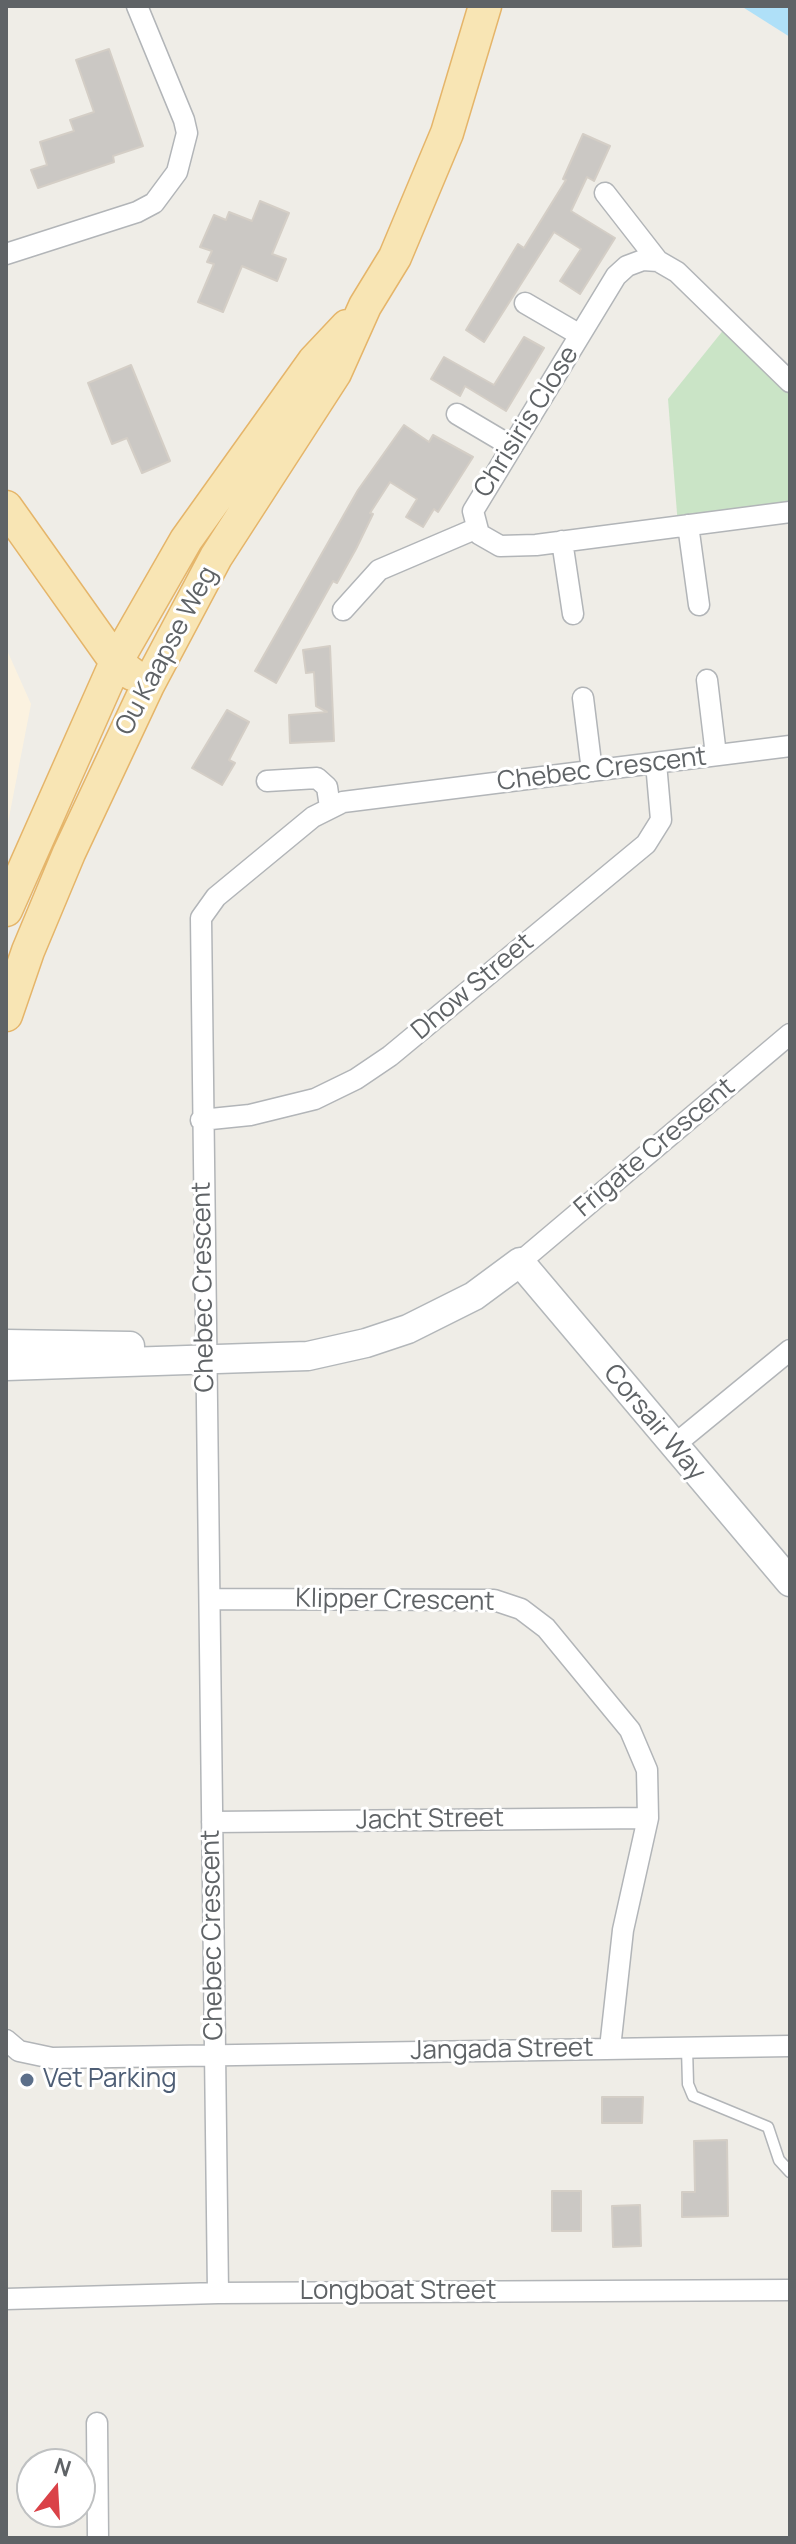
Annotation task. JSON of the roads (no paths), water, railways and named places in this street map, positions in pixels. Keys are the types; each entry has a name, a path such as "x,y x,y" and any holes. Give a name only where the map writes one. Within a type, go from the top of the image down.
{"main road":[{"name":"Ou Kaapse Weg","path":"6,1015 28,951 69,853 148,685 216,557 335,373 365,306 395,257 420,202 469,65 485,6"},
{"name":"Ou Kaapse Weg","path":"6,910 116,662 186,540 232,471 314,361 365,306"},
{"path":"6,507 116,662 148,685"}],"street":[{"path":"6,254 137,212 154,203 177,172 187,133 184,120 137,6"},
{"path":"605,193 658,261 677,272 790,382"},
{"name":"Chrisiris Close","path":"658,261 643,260 627,266 616,276 479,496 473,511 475,529 488,542 500,546 790,512"},
{"path":"525,303 580,335"},
{"path":"457,414 511,446"},
{"path":"688,525 699,605"},
{"path":"343,610 379,570 425,547 475,529"},
{"path":"562,541 573,614"},
{"path":"707,680 716,755"},
{"path":"583,698 592,771"},
{"name":"Chebec Crescent","path":"218,2293 210,1599 197,1360 201,918 216,897 313,817 330,807 357,800 790,746"},
{"name":"Dhow Street","path":"201,1120 250,1115 315,1099 356,1079 390,1056 646,844 661,820 656,763"},
{"path":"267,781 317,778 327,787 330,807"},
{"name":"Frigate Crescent","path":"520,1262 790,1034"},
{"path":"6,1366 308,1356 366,1343 443,1313 520,1262"},
{"name":"Corsair Way","path":"520,1262 790,1582"},
{"path":"6,1344 134,1347 197,1360"},
{"path":"673,1446 790,1350"},
{"name":"Klipper Crescent","path":"210,1599 494,1600 521,1609 546,1628 630,1730 647,1770 648,1818 622,1941 610,2048"},
{"name":"Jacht Street","path":"212,1822 648,1818"},
{"name":"Jangada Street","path":"6,2040 19,2051 52,2058 790,2046"},
{"name":"Longboat Street","path":"6,2299 218,2293 790,2290"},
{"path":"97,2423 98,2538"}],"lane":[{"path":"687,2048 688,2084 693,2096 768,2127 779,2160 790,2172"}],"water":[{"path":"741,6 790,6 790,37"}],"place":[{"name":"Vet Parking","path":"27,2080"}]}
